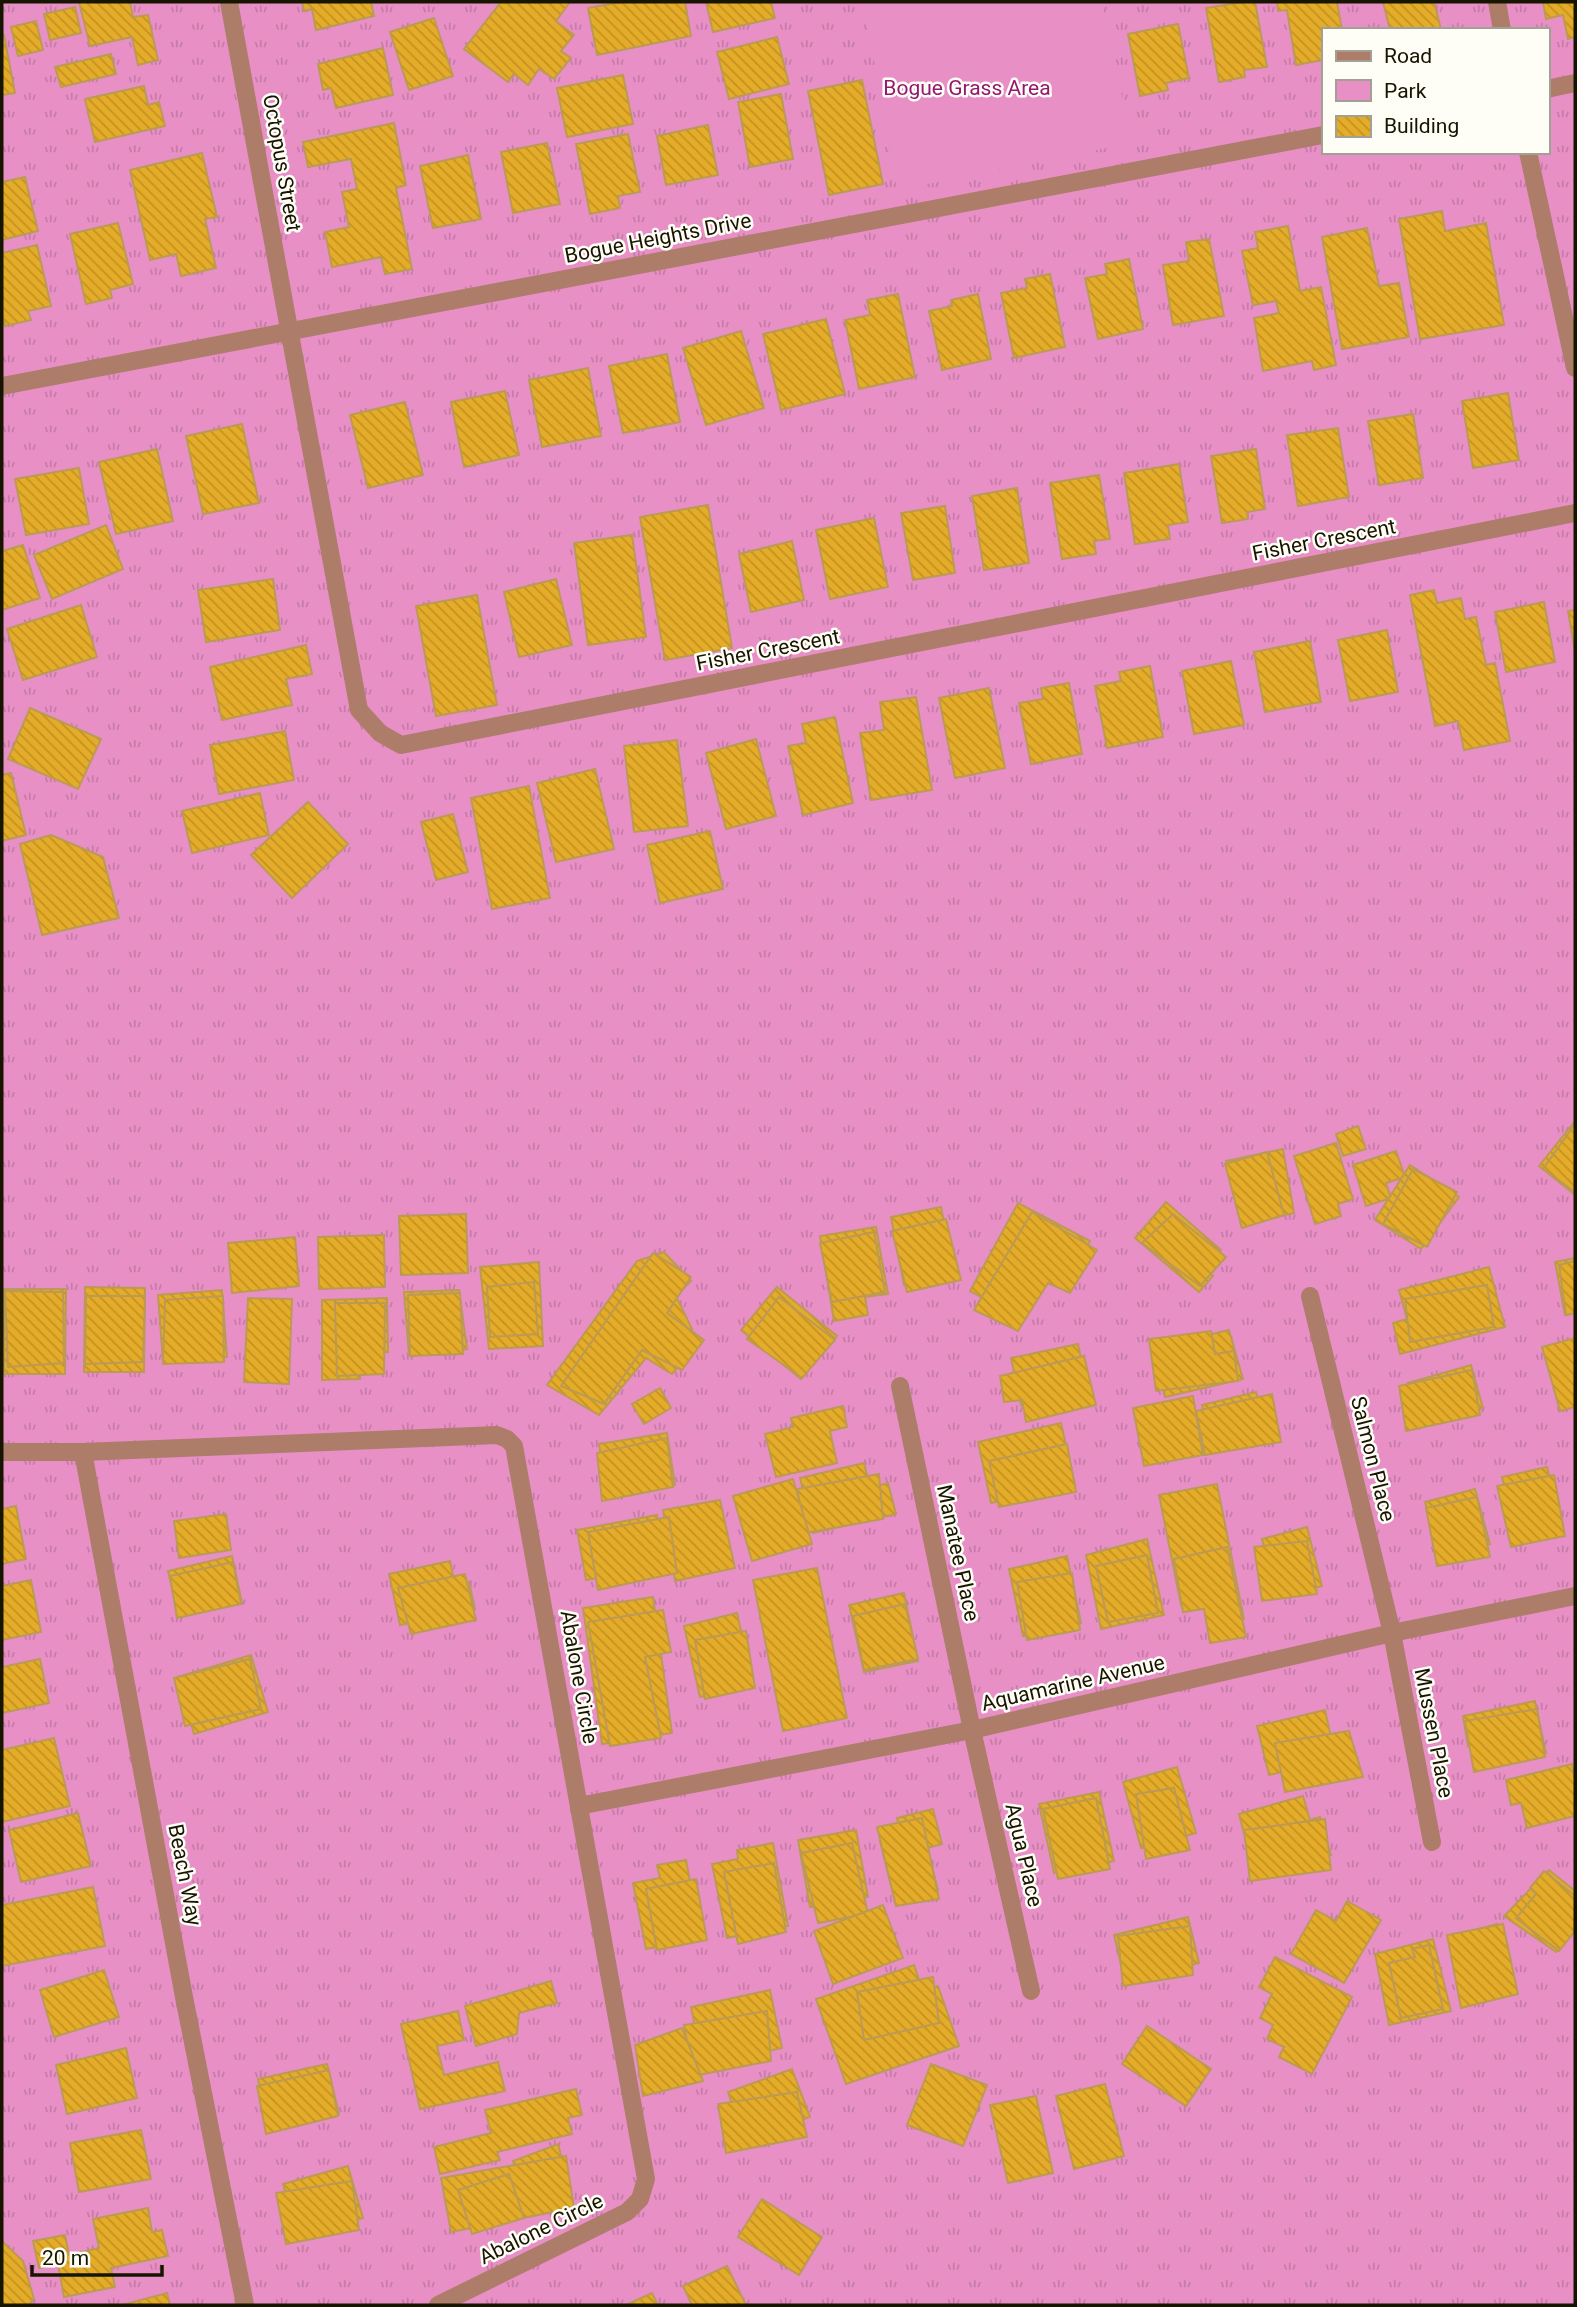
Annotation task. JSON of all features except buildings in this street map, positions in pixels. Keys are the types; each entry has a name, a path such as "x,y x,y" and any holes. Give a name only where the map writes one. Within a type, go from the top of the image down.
{"street":[{"name":"Octopus Street","path":"229,2 289,332"},
{"path":"1497,2 1503,28"},
{"path":"1549,89 1575,83"},
{"name":"Bogue Heights Drive","path":"2,386 1322,135"},
{"path":"1528,154 1575,368"},
{"name":"Fisher Crescent","path":"289,332 359,710 380,733 401,746 1575,513"},
{"name":"Salmon Place","path":"1311,1296 1392,1633"},
{"name":"Manatee Place","path":"900,1385 972,1730"},
{"name":"Abalone Circle","path":"2,1452 83,1452 497,1435 508,1439 514,1446 646,2179 640,2199 627,2212 438,2305"},
{"name":"Beach Way","path":"83,1452 184,1997 245,2305"},
{"name":"Aquamarine Avenue","path":"579,1806 972,1730 1392,1633 1575,1596"},
{"name":"Mussen Place","path":"1392,1633 1433,1842"},
{"name":"Agua Place","path":"972,1730 1031,1990"}],"green space":[{"path":"2,2 1575,2 1575,2305 2,2305"},
{"name":"Bogue Grass Area","path":"864,2 1102,2 1132,143 897,190"}]}
